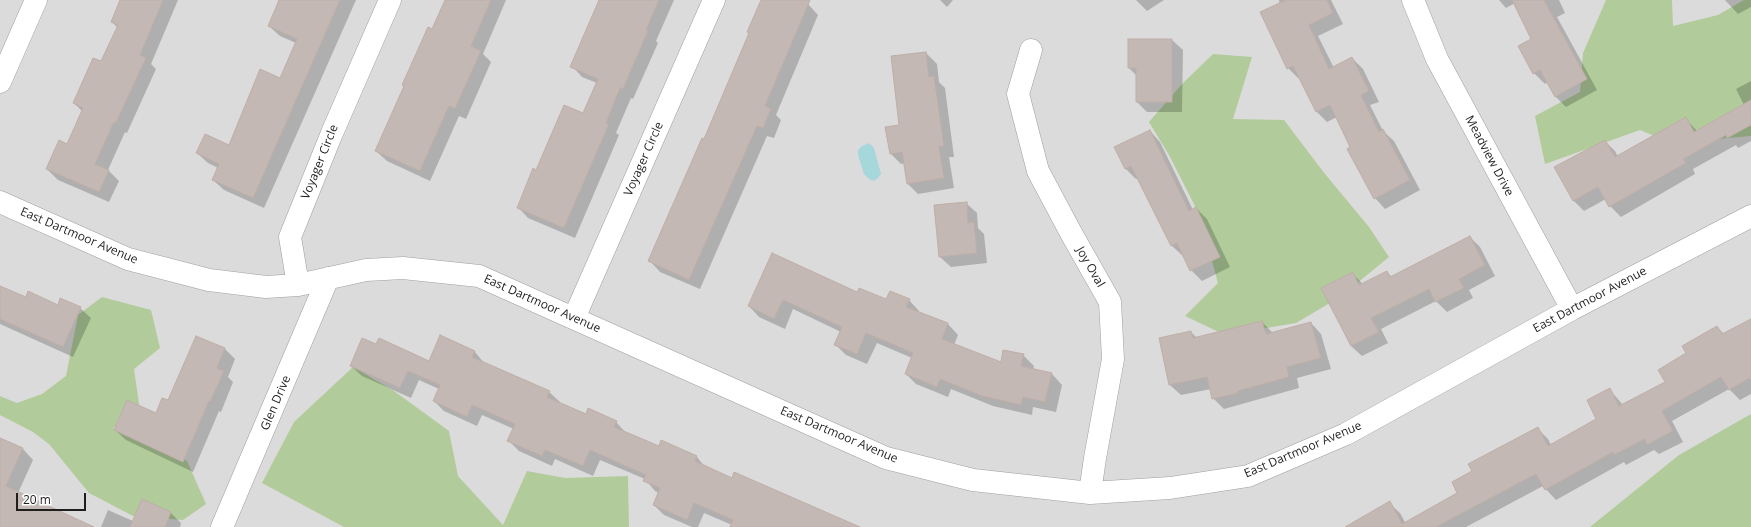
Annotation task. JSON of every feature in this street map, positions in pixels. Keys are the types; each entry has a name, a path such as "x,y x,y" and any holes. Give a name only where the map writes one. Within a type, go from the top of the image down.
{"street":[{"path":"0,82 36,0"},
{"name":"Voyager Circle","path":"298,285 290,237 332,132 390,0"},
{"name":"Voyager Circle","path":"574,318 714,0"},
{"name":"Meadview Drive","path":"1413,0 1437,59 1572,309"},
{"name":"Joy Oval","path":"1031,50 1018,94 1038,171 1110,302 1114,359 1095,458 1090,493"},
{"name":"East Dartmoor Avenue","path":"0,202 128,259 210,280 266,287 298,285 366,270 404,268 479,276 886,458 973,480 1090,493 1170,488 1248,476 1346,434 1572,309 1751,216"},
{"name":"Glen Drive","path":"222,527 328,278"}],"shaded area":[{"path":"0,0 1751,0 1751,527 0,527"}],"green space":[{"path":"1606,0 1672,0 1673,26 1718,15 1744,0 1751,0 1751,136 1671,143 1640,130 1545,164 1535,116 1580,92 1583,53"},
{"path":"1213,54 1252,57 1233,119 1284,120 1325,174 1369,227 1389,257 1340,297 1296,323 1225,335 1185,316 1218,283 1200,216 1169,155 1149,122 1182,84"},
{"path":"102,297 151,310 160,348 134,369 140,411 113,428 187,461 206,504 183,520 133,516 89,493 49,444 33,432 0,415 0,396 17,403 42,394 66,376 78,315"},
{"path":"353,367 394,391 449,431 458,476 503,525 527,471 565,478 628,476 629,527 344,527 262,483 294,422"},
{"path":"1751,414 1751,527 1590,527 1679,455"}],"water":[{"path":"869,143 874,148 881,174 874,181 869,179 864,174 858,155 858,150 862,146"}],"building":[{"path":"120,0 163,0 140,55 146,58 95,164 109,170 99,192 46,169 59,140 67,144 83,108 73,103 93,58 101,61 118,25 111,22"},
{"path":"279,0 340,0 253,198 212,180 219,164 196,153 205,134 229,145 260,69 280,78 297,39 268,26"},
{"path":"445,0 491,0 471,46 481,51 455,109 449,106 420,171 375,151 428,27 432,29"},
{"path":"599,0 659,0 646,30 648,31 623,89 620,88 606,123 609,124 564,228 517,208 533,168 536,170 564,105 583,113 598,79 570,67"},
{"path":"761,0 810,0 765,106 771,109 763,128 757,126 689,280 648,261 702,138 704,139 749,33 747,32"},
{"path":"1286,0 1327,0 1333,13 1309,25 1329,69 1352,57 1369,91 1361,95 1379,132 1383,129 1410,180 1374,199 1347,149 1350,147 1330,105 1316,112 1293,66 1287,69 1260,12"},
{"path":"1512,0 1544,0 1587,79 1555,97 1540,70 1533,74 1518,46 1531,39"},
{"path":"1128,39 1172,39 1172,102 1136,102 1136,68 1128,68"},
{"path":"926,52 929,77 934,76 944,146 939,147 944,178 907,184 902,152 890,154 885,127 899,125 891,56"},
{"path":"1751,100 1751,125 1727,138 1726,135 1683,159 1686,163 1609,207 1598,187 1573,201 1554,167 1605,140 1615,157 1686,117 1694,132"},
{"path":"1150,130 1189,211 1196,207 1220,257 1190,271 1177,243 1171,246 1131,166 1125,169 1114,147"},
{"path":"967,202 968,223 974,222 977,253 939,257 934,205"},
{"path":"1470,236 1485,265 1459,279 1464,288 1435,302 1429,289 1371,318 1379,332 1351,346 1321,288 1353,272 1359,285 1387,271 1390,277"},
{"path":"772,253 857,292 859,288 886,299 890,291 910,299 906,307 948,323 942,339 1001,362 1003,350 1024,354 1021,366 1052,373 1045,402 1023,397 1021,405 982,396 940,379 937,387 905,374 913,353 866,333 857,354 834,345 842,327 783,300 774,319 748,306"},
{"path":"0,286 26,297 28,291 58,305 60,298 81,307 63,347 0,319"},
{"path":"1751,319 1751,377 1729,390 1721,377 1662,411 1673,431 1647,445 1645,439 1614,455 1613,452 1545,490 1536,474 1436,527 1345,527 1390,501 1402,524 1457,493 1452,482 1472,471 1468,464 1538,427 1548,446 1596,419 1587,400 1610,388 1619,406 1665,382 1658,370 1686,353 1682,346 1717,326 1722,334"},
{"path":"1262,321 1266,334 1311,322 1321,358 1287,367 1289,377 1238,391 1238,393 1212,399 1207,377 1169,385 1159,338 1191,331 1193,338"},
{"path":"440,335 475,351 472,357 550,391 547,397 586,414 588,408 617,421 614,427 659,446 661,440 697,456 695,461 732,478 734,472 860,527 730,527 733,520 694,503 687,520 653,505 660,488 643,481 646,475 590,450 583,466 545,450 542,456 507,441 515,424 472,405 467,417 433,401 440,385 408,371 400,388 350,366 362,338 376,344 379,338 429,361"},
{"path":"196,336 225,348 217,368 224,371 210,402 209,401 183,462 114,430 127,400 156,413 162,398 168,400"},
{"path":"0,438 23,448 6,486 94,527 0,527"},
{"path":"142,499 171,512 165,527 130,527"}]}
